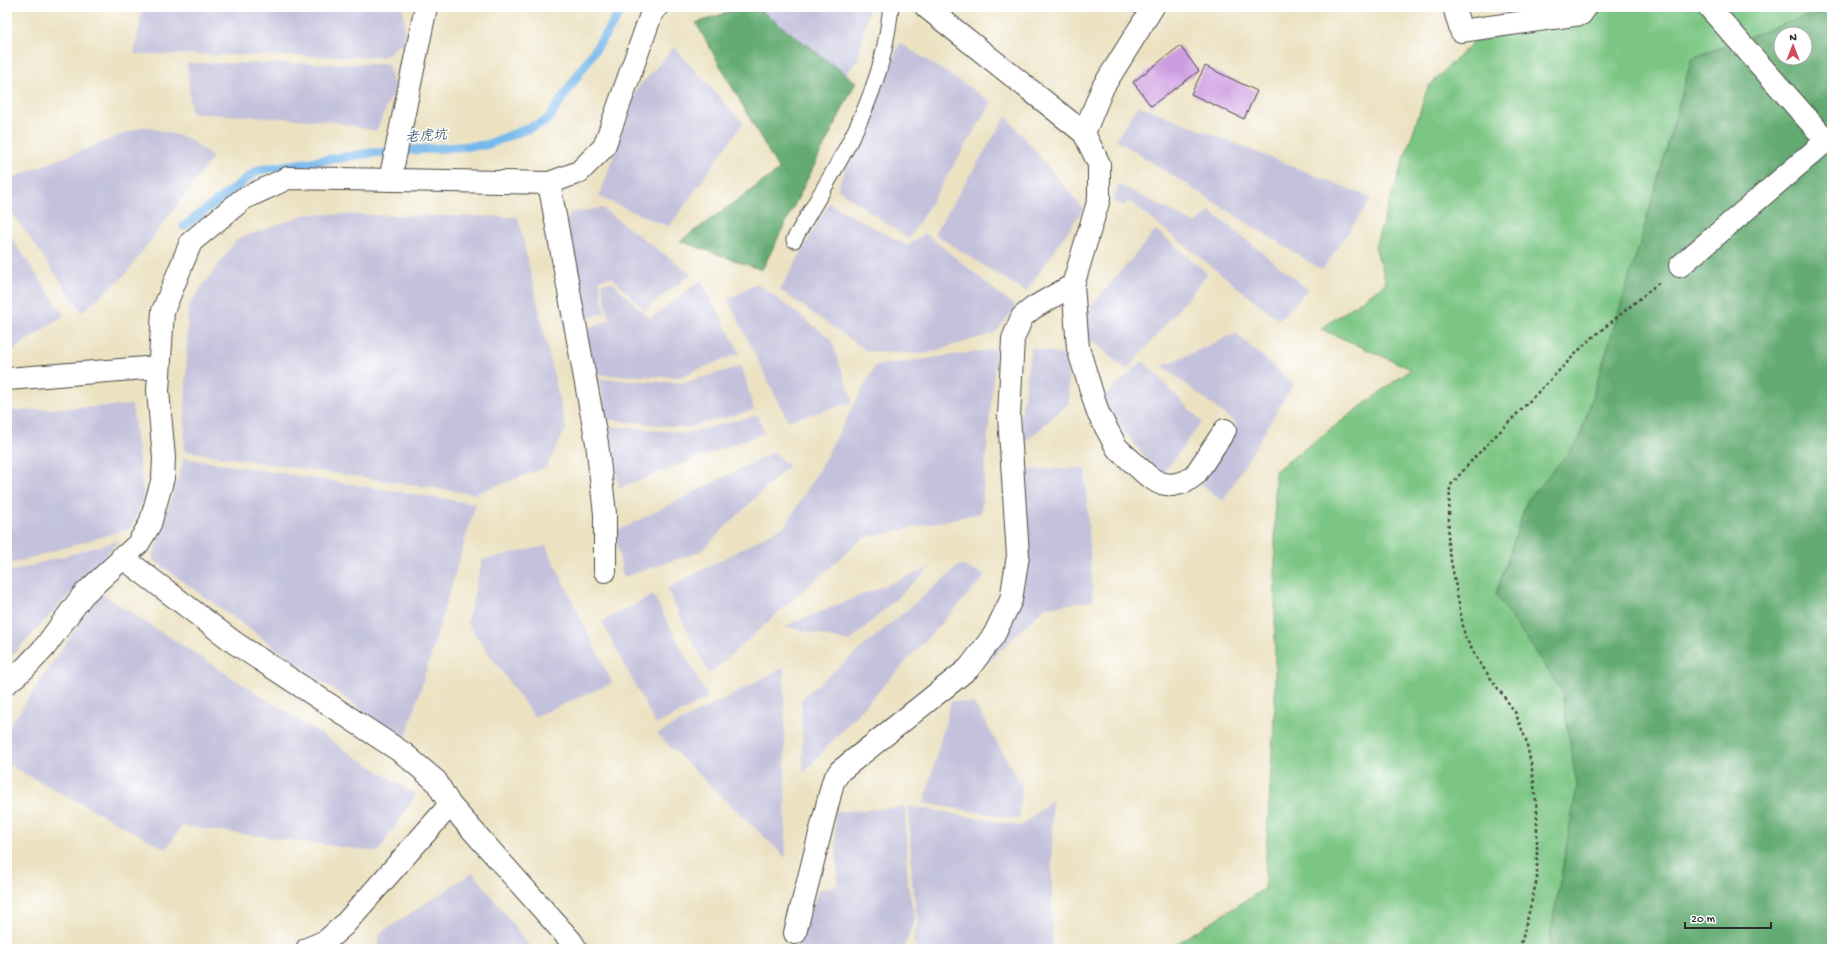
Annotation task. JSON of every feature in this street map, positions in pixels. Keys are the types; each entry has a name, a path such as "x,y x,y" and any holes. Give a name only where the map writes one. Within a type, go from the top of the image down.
{"street":[{"path":"391,174 426,7"},
{"path":"7,683 25,668 44,648 83,594 138,544 150,524 157,506 163,478 164,458 158,391 158,367 163,310 191,242 243,199 288,178 391,174 550,183 579,172 604,148 652,12 657,7"},
{"path":"926,7 1084,133 1099,164 1099,199 1073,285 1078,348 1098,413 1117,448 1148,476 1159,483 1172,484 1185,482 1195,475 1225,430"},
{"path":"1084,133 1103,87 1153,7"},
{"path":"1454,7 1462,31 1581,14 1586,7"},
{"path":"1680,266 1829,138 1709,7"},
{"path":"550,183 597,443 606,514 606,571"},
{"path":"795,933 833,782 840,771 969,668 994,635 1011,600 1018,556 1009,416 1013,340 1022,317 1033,308 1073,285"},
{"path":"7,379 158,367"},
{"path":"122,557 235,643 403,753 436,781 450,805 571,941 576,949"},
{"path":"307,949 326,941 344,925 450,805"}],"lane":[{"path":"794,240 854,132 876,80 887,35 891,7"}],"path":[{"path":"1520,949 1537,879 1537,810 1532,769 1526,740 1515,712 1479,662 1466,637 1448,544 1450,486 1474,458 1586,343 1680,266"}],"shaded area":[{"path":"143,7 403,7 405,42 383,57 134,54"},
{"path":"745,7 869,7 858,59 817,113"},
{"path":"900,43 992,102 909,239 837,189"},
{"path":"674,47 743,123 669,227 599,197 637,89"},
{"path":"187,63 388,64 395,88 376,131 329,121 191,113"},
{"path":"1138,105 1372,198 1322,270 1116,140"},
{"path":"1006,116 1083,209 1026,292 934,234"},
{"path":"144,126 187,138 213,157 125,275 82,312 7,205 7,180"},
{"path":"1118,184 1196,224 1210,211 1308,289 1279,320 1129,201 1124,206 1113,201"},
{"path":"829,203 907,246 925,233 1016,307 995,333 924,354 867,351 780,290"},
{"path":"602,208 691,274 645,310 612,277 599,280 605,312 564,328 554,251 570,213"},
{"path":"308,214 518,217 566,429 546,467 475,494 184,451 188,306 237,239"},
{"path":"1156,230 1208,274 1127,370 1074,326"},
{"path":"7,231 64,315 7,354"},
{"path":"701,280 740,353 679,377 597,375 583,330 609,320 602,283 612,282 650,319"},
{"path":"757,283 831,339 853,402 788,421 728,300"},
{"path":"1236,333 1293,384 1223,501 1201,485 1236,424 1163,366"},
{"path":"1031,347 1067,356 1069,403 1016,450"},
{"path":"996,349 981,513 863,538 709,674 667,589 786,525 821,466 875,366"},
{"path":"1143,361 1202,422 1161,476 1099,401"},
{"path":"742,366 754,410 685,428 605,419 600,379 683,383"},
{"path":"132,405 144,498 131,528 13,563 7,562 7,411"},
{"path":"758,415 764,433 619,488 609,426 687,433"},
{"path":"774,452 788,466 700,552 623,577 615,532"},
{"path":"184,458 476,504 405,741 152,559"},
{"path":"1085,468 1093,601 1045,607 981,669 1024,586 1022,470"},
{"path":"120,540 7,661 7,570 13,571"},
{"path":"546,546 612,683 534,717 467,623 482,560"},
{"path":"960,565 986,575 803,773 801,699"},
{"path":"931,567 849,642 785,626"},
{"path":"100,593 416,795 378,852 182,826 166,849 7,764 7,730"},
{"path":"653,595 708,698 656,725 602,622"},
{"path":"784,667 786,858 657,734"},
{"path":"951,701 974,703 1022,786 1019,819 924,803"},
{"path":"1052,800 1052,949 917,949 913,941 918,923 912,882 909,806 1021,826"},
{"path":"905,807 907,878 915,920 903,949 796,949 819,889 838,885 834,812"},
{"path":"473,872 532,949 379,949 378,935"}],"green space":[{"path":"743,7 756,7 856,82 762,270 680,241 779,170 696,23"},
{"path":"1508,7 1832,7 1832,12 1803,17 1779,26 1773,26 1773,28 1692,58 1640,243 1579,440 1527,501 1496,594 1562,691 1577,787 1548,949 1168,949 1264,889 1275,703 1275,471 1411,369 1321,329 1386,283 1375,246 1428,87"},
{"path":"1832,12 1832,949 1548,949 1577,787 1562,691 1496,595 1527,501 1579,440 1640,243 1692,58 1773,28 1773,66 1813,66 1813,26 1779,26 1803,17"}],"building":[{"path":"1180,46 1199,71 1151,106 1133,82"},
{"path":"1205,66 1257,91 1244,119 1191,94"}],"waterway":[{"name":"老虎坑","path":"184,226 258,170 371,153 486,145 547,121 624,7"}]}
